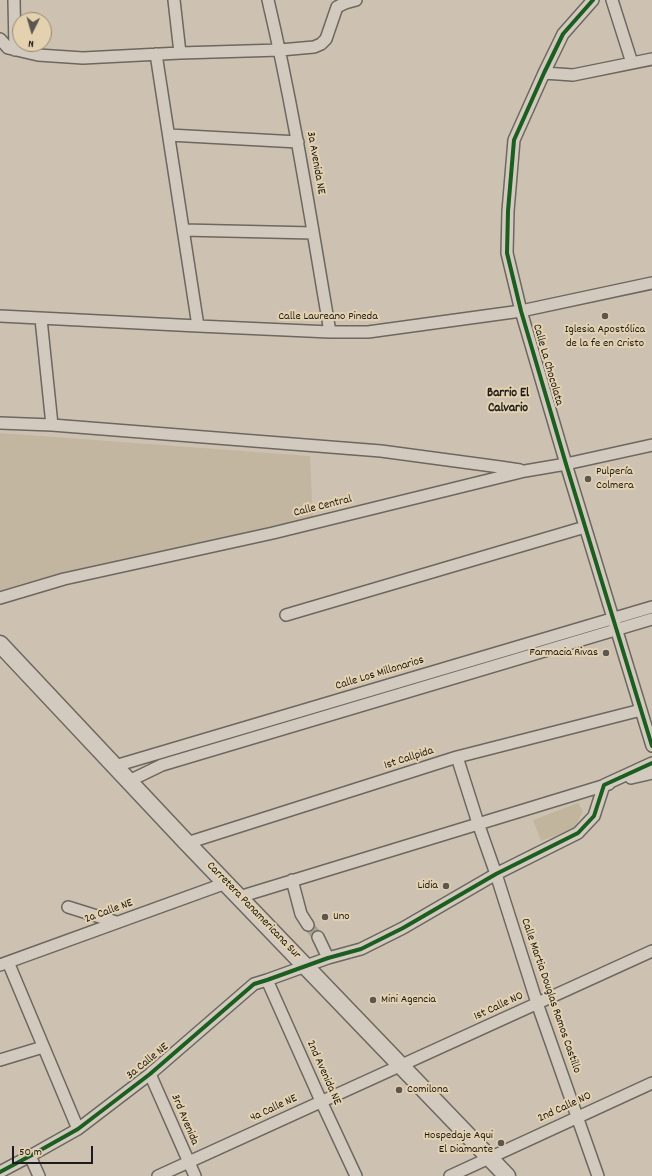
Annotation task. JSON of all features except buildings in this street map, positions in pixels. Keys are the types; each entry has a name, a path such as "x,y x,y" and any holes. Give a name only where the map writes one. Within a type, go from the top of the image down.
{"highway":[{"name":"Carretera Panamericana Sur","path":"0,644 187,843 507,1176"}],"street":[{"path":"14,0 14,12"},
{"path":"174,0 180,52"},
{"name":"3a Avenida NE","path":"268,0 280,50 298,142 330,332"},
{"name":"Calle La Chocolata","path":"593,0 563,34 514,140 509,195 507,253 521,311 652,746"},
{"path":"612,0 632,63"},
{"path":"24,52 38,55 83,58 180,52 280,50 314,47 321,44 326,39 337,6 348,1"},
{"path":"0,40 8,48 12,49"},
{"path":"156,54 198,326"},
{"path":"544,73 573,75 652,59"},
{"path":"169,135 298,142"},
{"path":"183,230 313,232"},
{"name":"Calle Laureano Pineda","path":"0,316 330,332 368,332 521,311 652,283"},
{"path":"41,319 52,425"},
{"path":"0,423 52,425 381,451 525,471"},
{"name":"Calle Central","path":"0,598 64,579 273,533 525,471 652,446"},
{"path":"286,616 585,527"},
{"name":"Calle Los Millonarios","path":"115,766 652,607"},
{"name":"Calle Los Millonarios","path":"129,781 162,765 652,619"},
{"name":"1st Callpida","path":"187,843 457,757 641,710"},
{"name":"Calle Martia Douglas Ramos Castillo","path":"457,757 537,1004 598,1176"},
{"path":"604,785 652,763"},
{"path":"239,897 604,785 652,773"},
{"name":"3a Calle NE","path":"0,1172 78,1129 150,1074 254,984 328,958 361,949 404,928 496,874 578,833 594,816 604,785"},
{"path":"292,880 301,914 308,925"},
{"name":"2a Calle NE","path":"4,963 226,883"},
{"path":"68,907 116,922"},
{"path":"318,937 328,958"},
{"name":"1st Calle NO","path":"401,1066 652,951"},
{"path":"4,963 43,1047 78,1129"},
{"name":"2nd Avenida NE","path":"267,980 356,1176"},
{"path":"0,1060 43,1047"},
{"name":"4a Calle NE","path":"158,1176 401,1066"},
{"name":"3rd Avenida","path":"150,1074 195,1176"},
{"name":"2nd Calle NO","path":"450,1176 652,1083"},
{"path":"30,1156 39,1176"}],"shaded area":[{"path":"0,433 310,456 313,520 0,593"},
{"path":"578,803 583,811 574,829 541,841 533,820"}],"tunnel":[{"path":"308,925 318,937"}],"cycle path":[{"path":"593,0 563,34 514,140 508,211 507,253 521,311 652,746"},
{"path":"0,1172 78,1129 150,1074 254,984 328,958 361,949 403,928 496,874 578,833 594,816 604,785 652,763"}],"place":[{"name":"Iglesia Apostólica de la fe en Cristo","path":"605,316"},
{"name":"Pulpería Colmera","path":"588,479"},
{"name":"Farmacia Rivas","path":"606,653"},
{"name":"Lidia","path":"446,886"},
{"name":"Uno","path":"325,917"},
{"name":"Mini Agencia","path":"373,1000"},
{"name":"Comilona","path":"399,1090"},
{"name":"Hospedaje Aqui El Diamante","path":"501,1143"}],"district":[{"name":"Barrio El Calvario","path":"508,402"}]}
